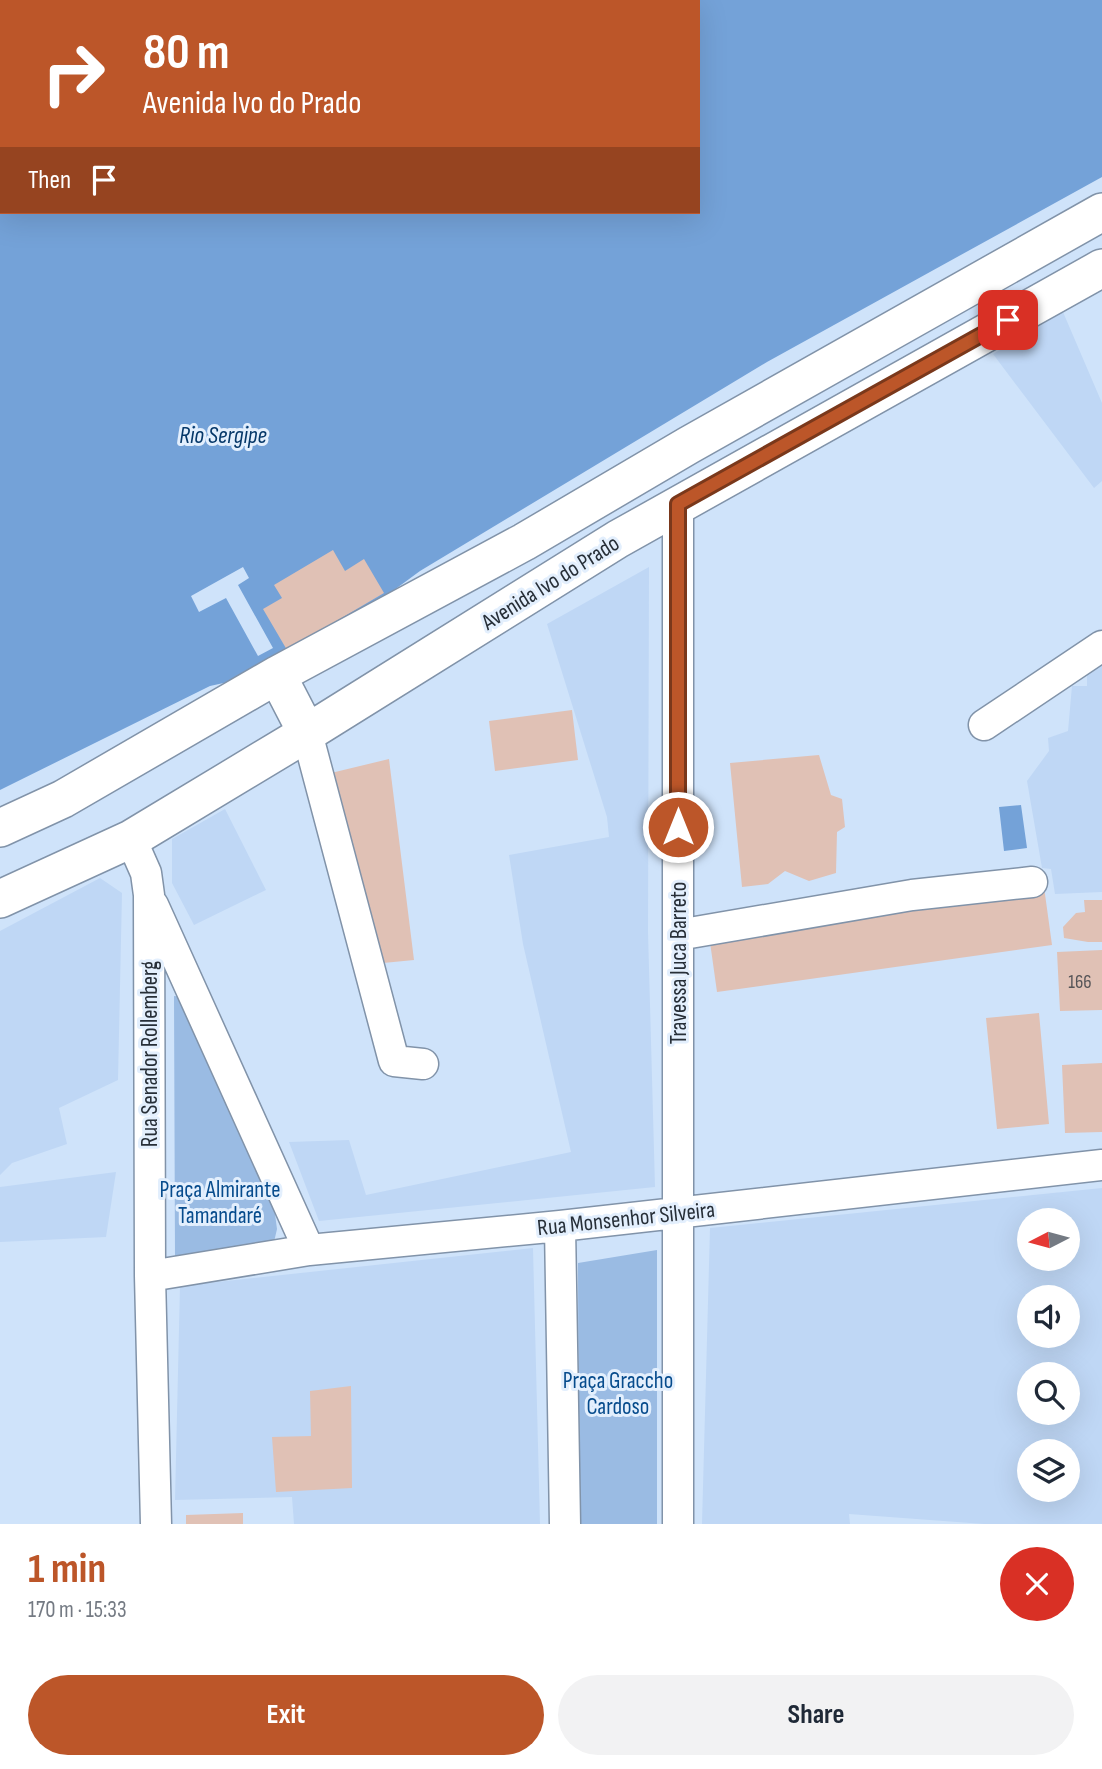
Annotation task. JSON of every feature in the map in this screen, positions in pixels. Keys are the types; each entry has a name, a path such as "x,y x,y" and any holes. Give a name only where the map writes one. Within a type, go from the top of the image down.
{"main road":[{"name":"Avenida Ivo do Prado","path":"0,828 62,799 276,675 524,542 689,445 1102,212"},
{"name":"Avenida Ivo do Prado","path":"0,899 131,839 618,539 1102,268"},
{"path":"276,675 307,733"}],"street":[{"name":"Travessa Juca Barreto","path":"678,504 678,1524"},
{"path":"984,724 1102,646"},
{"path":"307,733 394,1061 423,1064"},
{"name":"Rua Senador Rollemberg","path":"131,839 146,873 149,895 150,1276 156,1524"},
{"path":"678,935 912,895 1032,881"},
{"path":"149,895 309,1250"},
{"name":"Rua Monsenhor Silveira","path":"150,1276 309,1250 559,1226 1102,1165"},
{"path":"559,1226 565,1524"}],"shaded area":[{"path":"1063,312 1102,403 1102,481 1094,488 993,354"},
{"path":"649,567 648,932 655,1187 319,1221 289,1142 349,1140 366,1195 571,1152 523,944 509,855 609,837 607,817 547,624"},
{"path":"1102,651 1102,892 1055,894 1051,869 1042,868 1027,781 1049,751 1048,738 1068,731 1072,686 1087,686 1087,658"},
{"path":"225,809 266,890 194,925 172,883 172,839"},
{"path":"100,878 122,893 118,1080 59,1108 67,1144 12,1163 0,1175 0,931"},
{"path":"116,1172 106,1237 0,1242 0,1187"},
{"path":"1102,1188 1102,1524 984,1524 849,1514 850,1524 702,1524 710,1228"},
{"path":"533,1248 540,1524 294,1524 292,1497 175,1500 180,1286"}],"green space":[{"name":"Praça Almirante Tamandaré","path":"174,996 184,997 275,1214 277,1229 274,1242 175,1256"},
{"name":"Praça Graccho Cardoso","path":"657,1250 657,1524 579,1524 578,1263"}],"water":[{"name":"Rio Sergipe","path":"700,0 1102,0 1102,177 767,362 420,571 371,607 251,677 210,686 0,790 0,214 700,214"},
{"path":"1021,805 1027,848 1004,851 999,807"}],"pier":[{"path":"243,567 249,578 238,585 273,648 258,656 226,598 199,612 191,596"}],"building":[{"path":"333,550 345,571 364,559 384,593 287,650 263,609 282,598 274,585"},
{"path":"572,710 578,760 495,771 489,721"},
{"path":"819,755 831,795 842,799 845,827 837,832 836,873 809,881 785,871 768,884 742,887 730,763"},
{"path":"389,759 414,960 373,964 331,773"},
{"path":"1044,887 1052,945 717,992 709,935"},
{"path":"1084,900 1102,900 1102,942 1064,938 1063,927 1076,913 1085,912"},
{"path":"1102,950 1102,1010 1060,1011 1057,952"},
{"path":"1039,1013 1049,1124 997,1129 986,1018"},
{"path":"1102,1063 1102,1132 1065,1133 1062,1065"},
{"path":"351,1386 352,1488 276,1492 272,1437 311,1436 310,1391"},
{"path":"243,1513 243,1524 186,1524 186,1515"}],"route":[{"path":"678,827 678,504 1008,320"}]}
